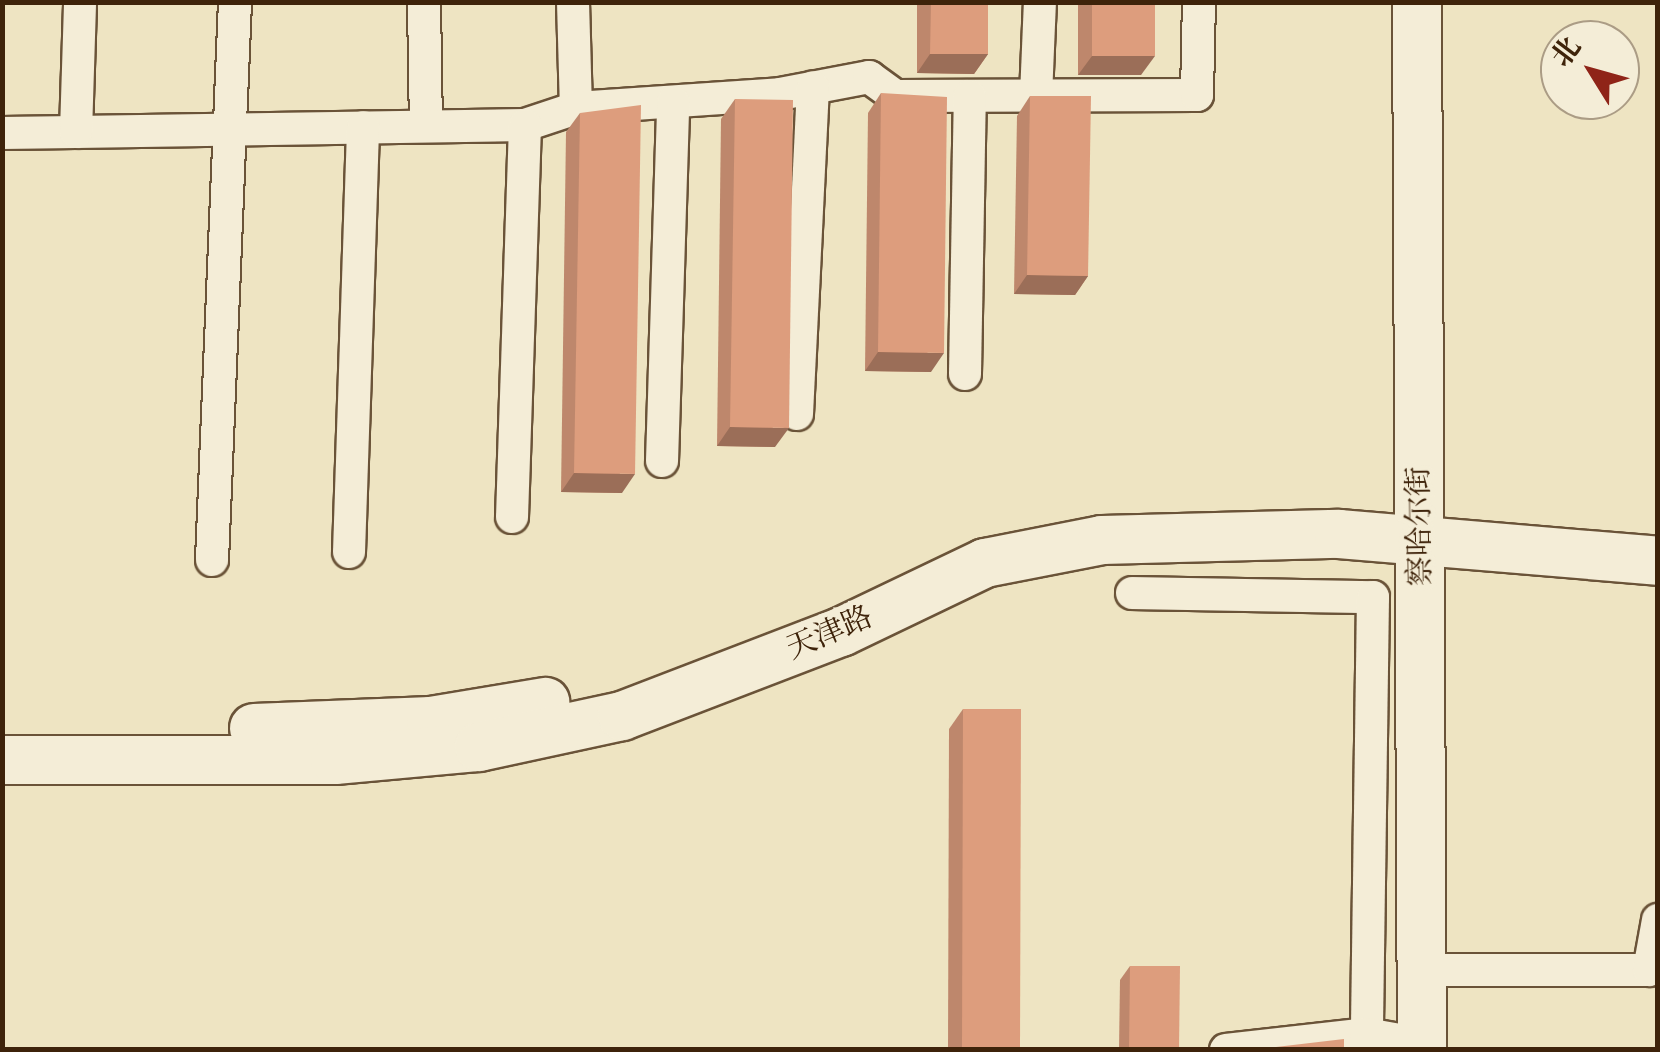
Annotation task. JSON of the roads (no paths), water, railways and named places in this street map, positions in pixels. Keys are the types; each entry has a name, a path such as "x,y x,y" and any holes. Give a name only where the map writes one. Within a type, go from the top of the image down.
{"street":[{"path":"76,132 80,2"},
{"path":"212,560 235,2"},
{"path":"424,2 426,126"},
{"path":"572,2 576,108"},
{"path":"1036,96 1040,2"},
{"path":"2,133 525,124 576,108 813,88 869,77 894,96 1197,94 1199,2"},
{"name":"察哈尔街","path":"1417,2 1422,1047"},
{"path":"797,414 813,88"},
{"path":"965,374 970,96"},
{"path":"662,460 673,102"},
{"path":"512,517 525,124"},
{"path":"349,552 363,128"},
{"name":"天津路","path":"2,729 306,728 449,718 574,698 722,651 972,539 1118,509 1343,503 1421,524 1658,562"},
{"name":"天津路","path":"2,760 335,760 479,747 622,716 842,632 985,563 1102,540 1339,534 1421,524 1658,531"},
{"path":"1132,593 1374,597 1367,1042"},
{"path":"1421,970 1649,970 1658,920"},
{"path":"1226,1050 1367,1042 1422,1047"}]}
